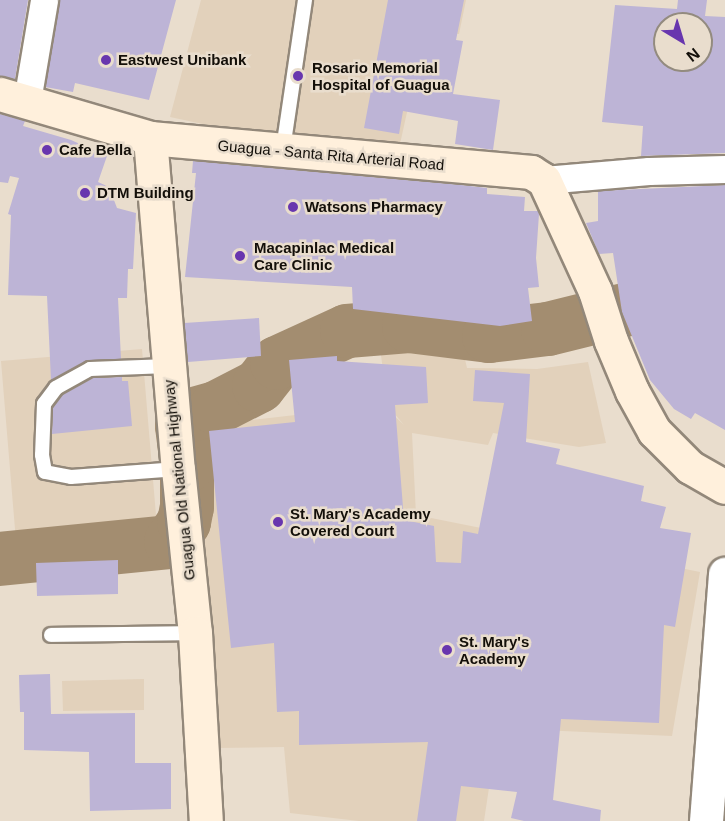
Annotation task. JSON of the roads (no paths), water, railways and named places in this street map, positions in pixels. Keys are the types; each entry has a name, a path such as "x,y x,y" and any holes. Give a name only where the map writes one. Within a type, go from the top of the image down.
{"main road":[{"name":"Guagua - Santa Rita Arterial Road","path":"14,98 150,138 531,172 544,180"},
{"name":"Guagua Old National Highway","path":"150,138 178,477 195,633 206,821"},
{"path":"544,180 595,291 611,341 632,391 654,431 690,467 725,487"}],"street":[{"path":"14,98 44,0"},
{"path":"544,180 649,171 725,169"},
{"path":"706,821 725,574"}],"lane":[{"path":"283,150 305,0"},
{"path":"168,366 90,369 56,388 44,404 42,455 45,472 71,477 178,477"},
{"path":"51,634 195,633"}],"waterway":[{"path":"0,559 171,542 184,522 187,507 187,466 182,426 191,415 216,408 259,386 277,363 347,331 409,326 489,336 548,329 677,297 725,298"}],"place":[{"name":"Eastwest Unibank","path":"106,60"},
{"name":"Rosario Memorial Hospital of Guagua","path":"298,76"},
{"name":"Cafe Bella","path":"47,150"},
{"name":"DTM Building","path":"85,193"},
{"name":"Watsons Pharmacy","path":"293,207"},
{"name":"Macapinlac Medical Care Clinic","path":"240,256"},
{"name":"St. Mary's Academy Covered Court","path":"278,522"},
{"name":"St. Mary's Academy","path":"447,650"}]}
